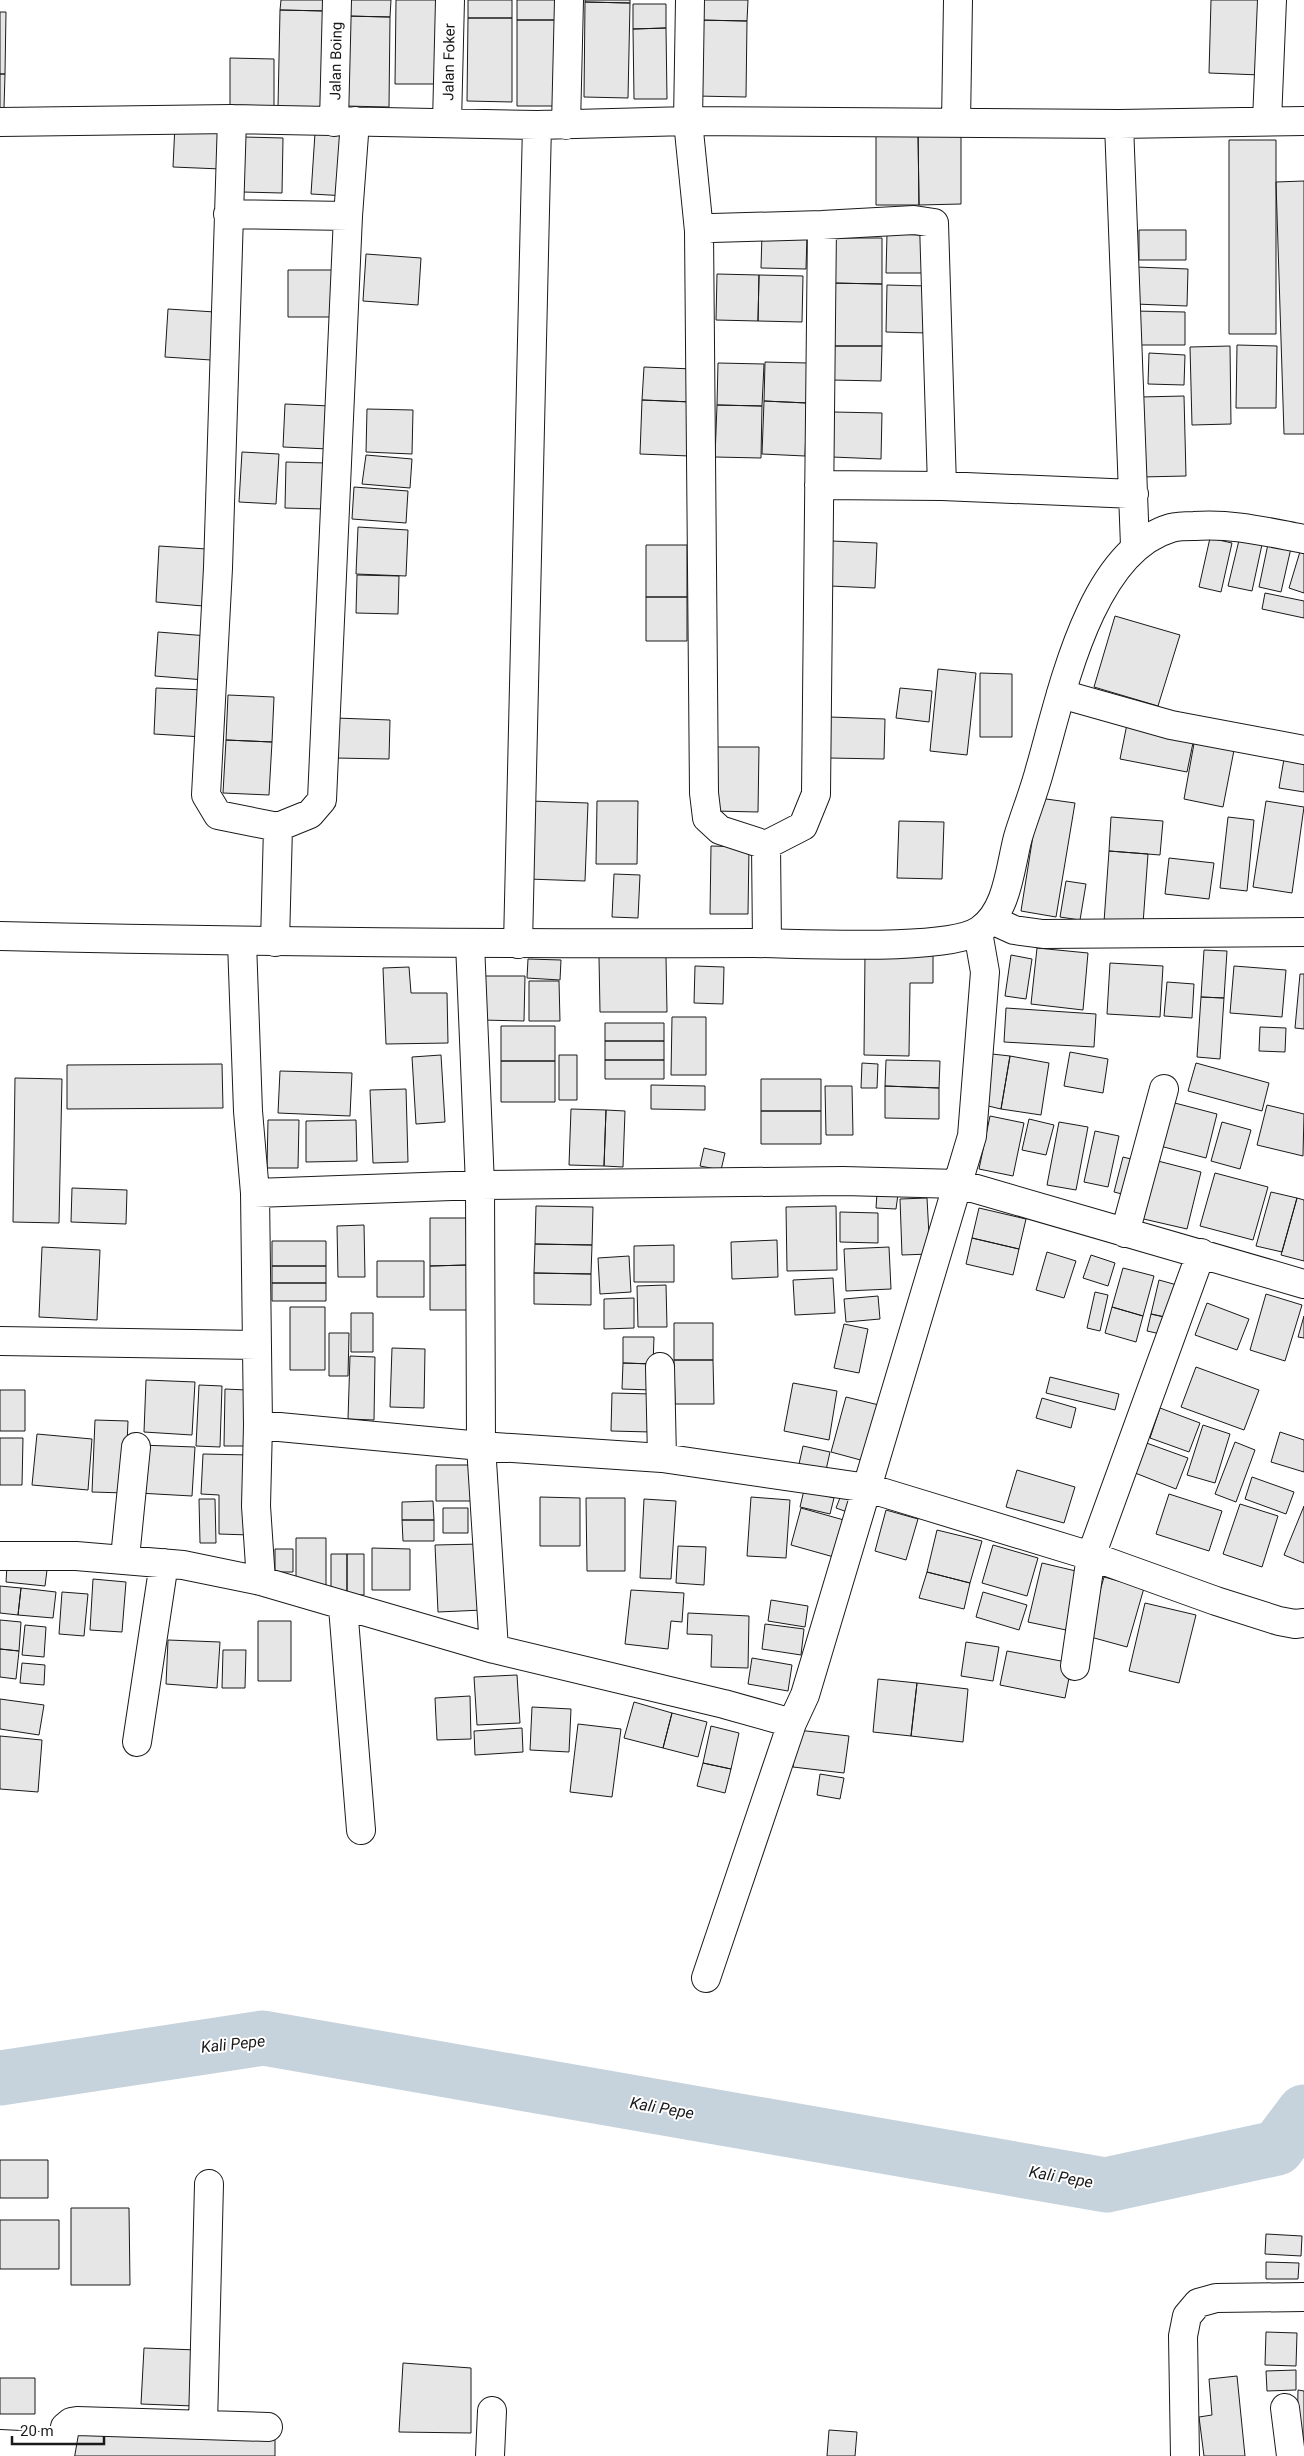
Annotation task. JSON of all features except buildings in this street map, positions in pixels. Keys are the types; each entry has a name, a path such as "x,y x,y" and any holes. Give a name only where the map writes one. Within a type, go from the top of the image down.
{"street":[{"name":"Jalan Boing","path":"278,827 310,814 322,800 348,216 337,0"},
{"name":"Jalan Foker","path":"447,124 450,0"},
{"path":"566,125 569,0"},
{"path":"690,0 688,121 700,231 704,793 707,818 720,830 766,845 803,826 816,794 822,226"},
{"path":"956,123 958,0"},
{"path":"1267,121 1272,0"},
{"path":"232,119 219,559 206,795 218,815 278,827 275,942"},
{"path":"0,122 232,119 536,126 688,121 1120,124 1304,122"},
{"path":"1120,124 1135,546"},
{"path":"518,944 536,126"},
{"path":"228,214 348,216"},
{"path":"700,231 712,228 822,226 914,220 934,223 942,486"},
{"path":"819,485 942,486 1134,494"},
{"path":"0,936 242,942 518,944 943,941 962,938 985,926 1001,902 1061,694 1082,632 1113,571 1135,546 1171,528 1222,524 1304,539"},
{"path":"1061,694 1171,725 1304,750"},
{"path":"766,845 767,943"},
{"path":"985,926 1043,934 1304,932"},
{"path":"706,1978 792,1723 805,1695 972,1136 977,1090 985,926"},
{"path":"242,942 248,1111 255,1193 258,1425 256,1506 261,1581"},
{"path":"470,943 480,1185 481,1446 494,1649"},
{"path":"1124,1233 1164,1089"},
{"path":"255,1193 480,1185 843,1182 959,1184 1304,1284"},
{"path":"1075,1666 1091,1556 1201,1253"},
{"path":"0,1341 256,1345"},
{"path":"660,1367 662,1458"},
{"path":"258,1425 481,1446 662,1458 868,1488 1091,1556 1216,1601 1279,1621 1295,1624 1304,1623"},
{"path":"125,1558 136,1447"},
{"path":"0,1556 125,1558 164,1562 261,1581 343,1607 494,1649 724,1704 792,1723"},
{"path":"137,1742 164,1562"},
{"path":"343,1607 361,1830"},
{"path":"203,2425 209,2184"},
{"path":"1185,2456 1183,2336 1187,2316 1198,2303 1216,2298 1304,2297"},
{"path":"1285,2408 1291,2456"},
{"path":"490,2456 492,2411"},
{"path":"0,2444 60,2452 65,2427 71,2422 268,2427"}],"waterway":[{"name":"Kali Pepe","path":"0,2078 263,2038 1106,2185 1277,2148 1304,2112"}]}
